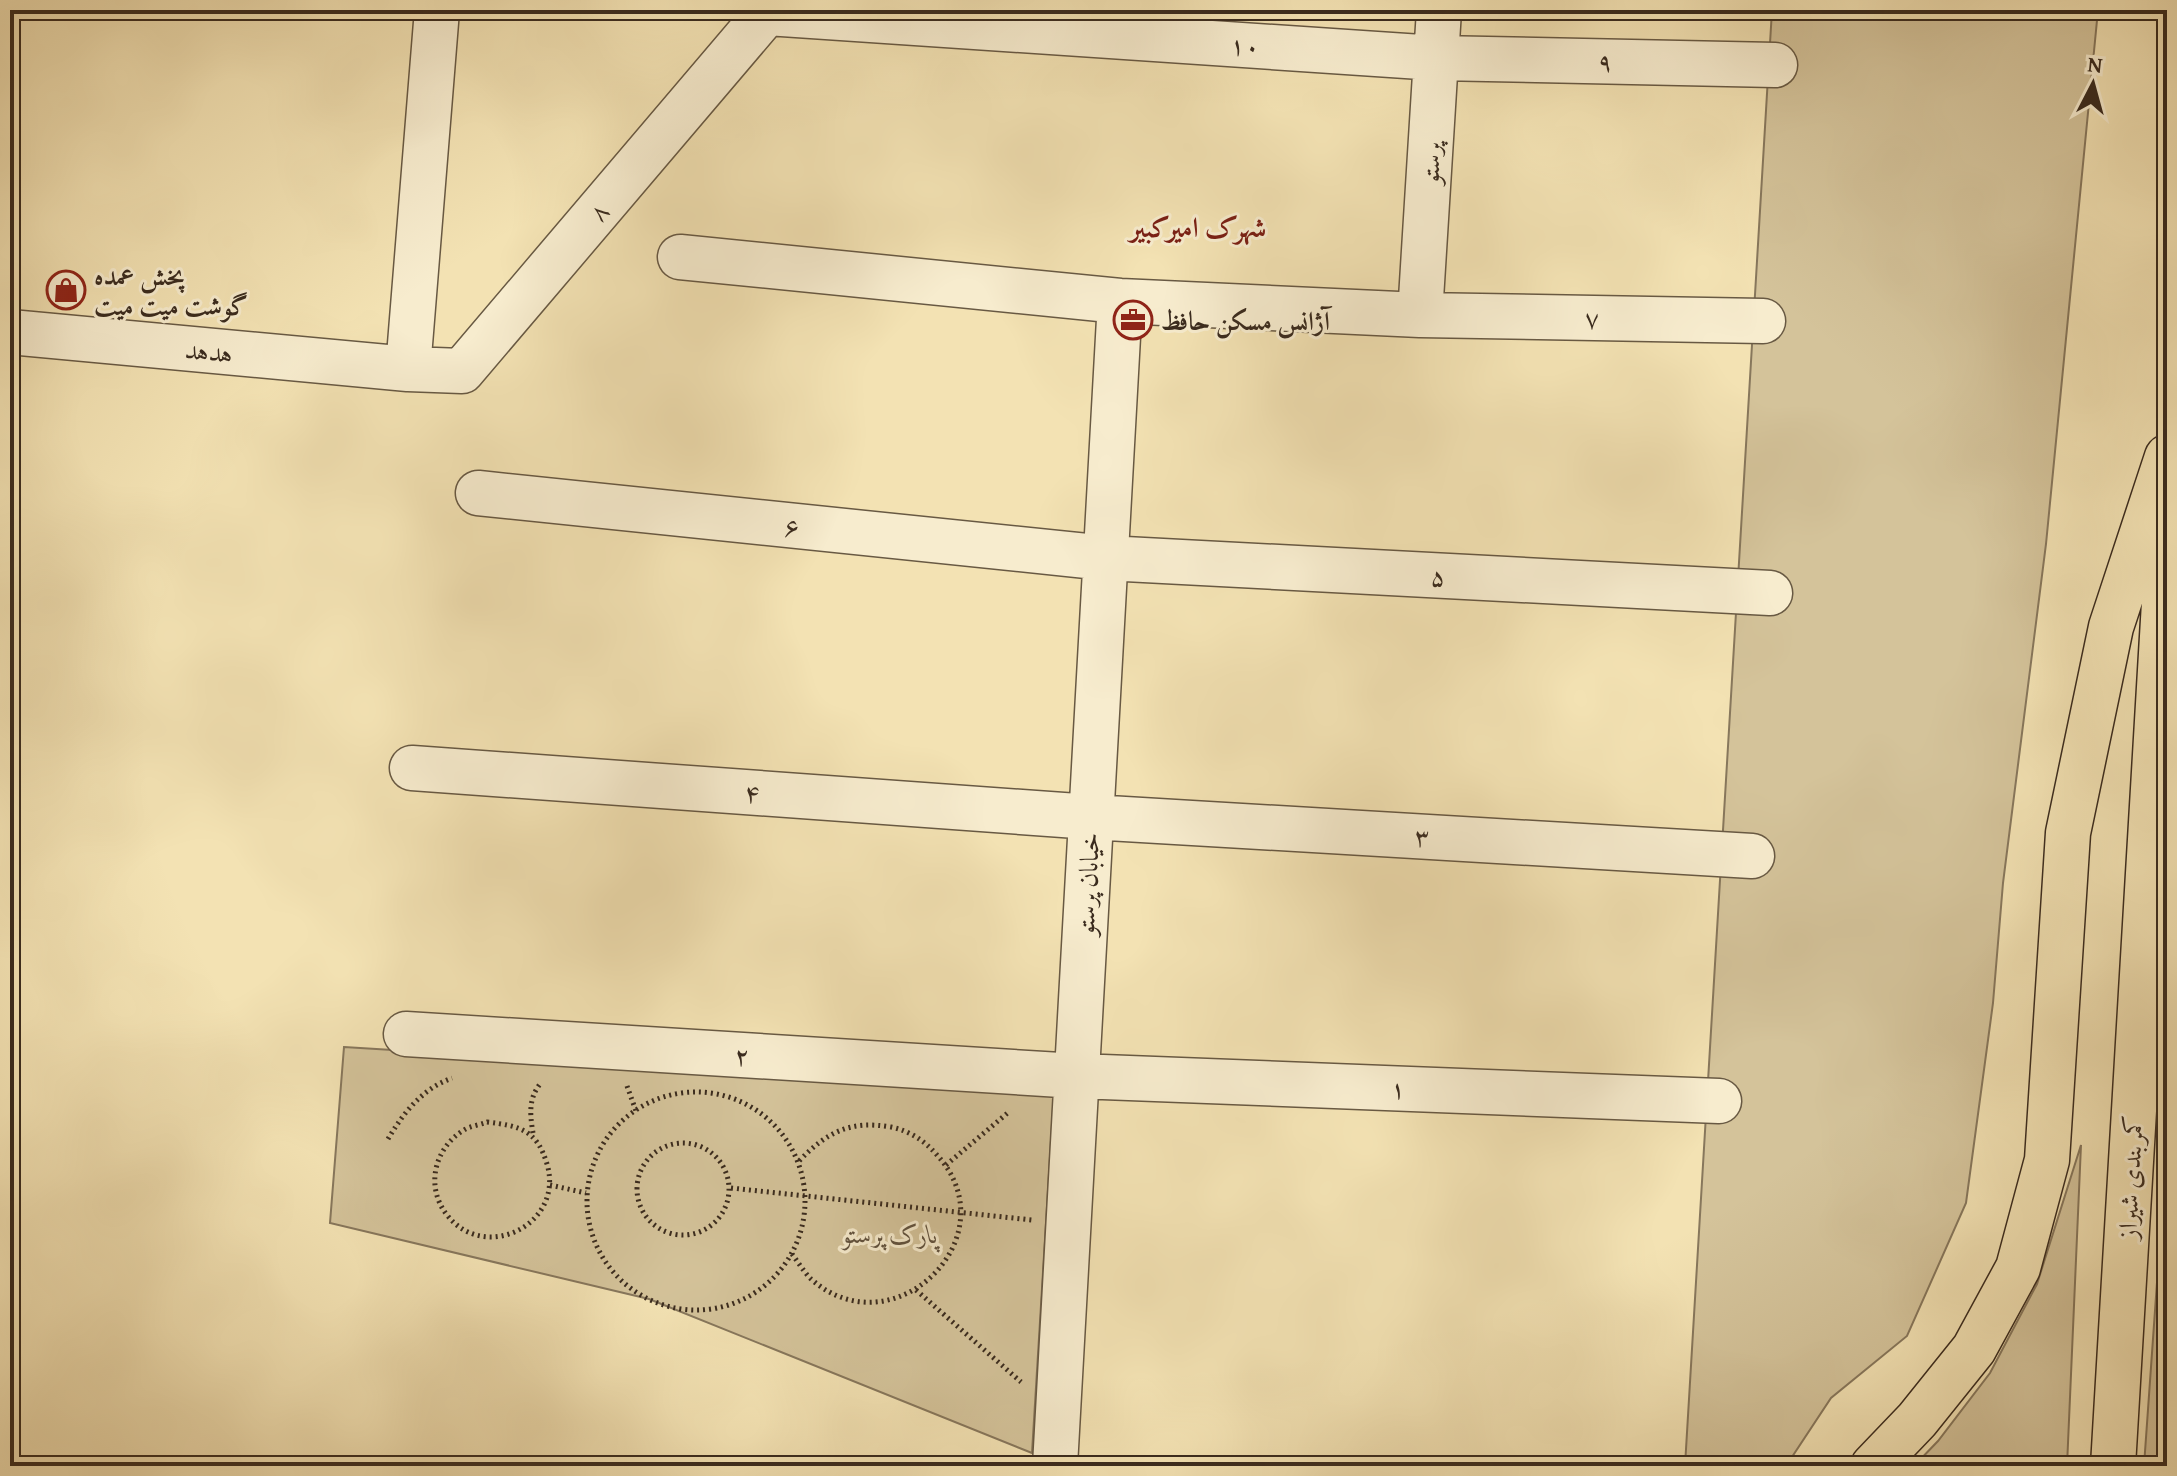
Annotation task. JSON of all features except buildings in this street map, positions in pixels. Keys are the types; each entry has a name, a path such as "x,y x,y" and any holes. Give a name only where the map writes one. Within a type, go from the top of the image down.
{"highway":[{"path":"1873,1466 1917,1420 1974,1349 2018,1268 2047,1160 2068,833 2111,627 2167,457"},
{"name":"کمربندی شیراز","path":"2113,1466 2167,552"}],"street":[{"path":"408,369 437,10"},
{"name":"پرستو","path":"1420,315 1439,10"},
{"name":"۸","path":"408,369 462,371 768,12"},
{"name":"۱۰","path":"768,12 1436,58"},
{"name":"۹","path":"1436,58 1775,65"},
{"path":"680,257 1120,301"},
{"name":"۷","path":"1120,301 1420,315 1763,321"},
{"name":"خیابان پرستو","path":"1055,1466 1069,1224 1066,1075 1091,817 1120,301"},
{"name":"هدهد","path":"10,332 408,369"},
{"name":"۶","path":"478,493 1106,558"},
{"name":"۵","path":"1106,558 1770,593"},
{"name":"۴","path":"412,768 1091,817"},
{"name":"۳","path":"1091,817 1752,856"},
{"name":"۲","path":"406,1034 1066,1075"},
{"name":"۱","path":"1066,1075 1719,1101"}],"path":[{"path":"532,1075 545,1079"},
{"path":"946,1165 1066,1075"},
{"path":"388,1139 402,1116 420,1097 454,1077"},
{"path":"695,1092 727,1096 757,1110 781,1132 799,1161 805,1196 803,1224 792,1254 771,1280 744,1299 713,1309 680,1309 649,1299 621,1281 601,1256 589,1226 586,1193 593,1162 609,1133 636,1111 663,1097 695,1092"},
{"path":"487,1122 510,1125 533,1134 544,1154 551,1175 550,1185 548,1198 537,1218 519,1232 497,1238 474,1235 454,1225 440,1207 434,1185 436,1163 447,1143 466,1129 487,1122"},
{"path":"792,1254 810,1278 833,1294 861,1302 890,1301 916,1290 939,1272 954,1247 962,1212 958,1191 946,1165 927,1144 902,1130 873,1124 845,1128 819,1141 799,1161"},
{"path":"697,1143 721,1160 731,1188 723,1216 700,1234 670,1236 645,1219 635,1191 643,1163 667,1144 697,1143"},
{"path":"550,1185 586,1193"},
{"path":"731,1188 1069,1224"},
{"path":"916,1290 1058,1414"}],"green space":[{"path":"1772,10 2098,10 2046,544 2003,883 1993,1003 1966,1203 1907,1336 1831,1398 1786,1466 1685,1466"},
{"name":"پارک پرستو","path":"344,1047 1054,1091 1032,1453 649,1299 330,1223"},
{"path":"2167,1141 2167,1466 2144,1466"},
{"path":"2081,1145 2067,1466 1914,1466 1938,1441 1990,1373 2037,1284"}],"place":[{"name":"پخش عمده گوشت میت میت","path":"66,290"},
{"name":"آژانس مسکن حافظ","path":"1133,320"}],"district":[{"name":"شهرک امیرکبیر","path":"1198,226"}]}
